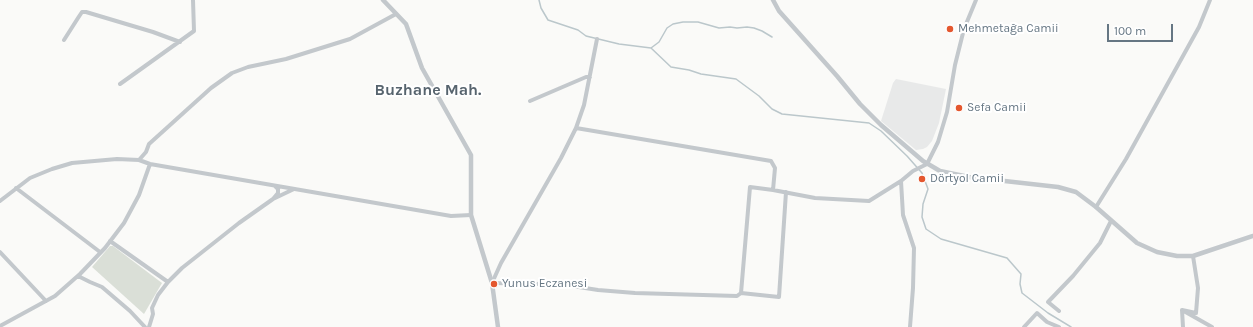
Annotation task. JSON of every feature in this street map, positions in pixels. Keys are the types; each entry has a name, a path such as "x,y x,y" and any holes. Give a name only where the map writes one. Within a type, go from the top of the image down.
{"street":[{"path":"120,84 151,60 180,42 194,31 193,0"},
{"path":"383,0 406,24 422,68 471,155 471,215 492,283 498,327"},
{"path":"773,0 779,11 860,104 925,165 940,171 968,177 1058,187 1076,192 1137,242 1158,252 1177,256 1193,256 1253,236"},
{"path":"741,293 750,187 815,198 870,201 901,181 913,171 925,165 938,142 947,112 954,65 964,29 976,0"},
{"path":"1096,207 1126,159 1199,27 1210,0"},
{"path":"64,40 82,12 86,12 153,32 180,42"},
{"path":"139,160 146,152 149,144 211,88 232,73 248,67 286,59 350,39 396,14"},
{"path":"492,283 501,263 561,158 576,128 584,105 597,39"},
{"path":"530,102 586,77 590,77"},
{"path":"576,128 771,161 775,168 773,190"},
{"path":"0,201 30,178 72,163 117,159 139,160 150,164 294,190 451,216 471,215"},
{"path":"0,326 55,296 78,276 124,223 139,195 150,164"},
{"path":"901,181 903,215 914,248 910,327"},
{"path":"273,199 278,193 278,189 275,186"},
{"path":"16,188 100,252"},
{"path":"149,327 153,314 152,308 158,295 182,268 232,228 273,199 294,190"},
{"path":"492,283 553,283 598,290 660,294 737,296 741,293 779,297 786,192"},
{"path":"1059,311 1048,302 1073,276 1100,243 1111,221"},
{"path":"110,240 168,282"},
{"path":"0,252 46,301"},
{"path":"1182,310 1196,313 1198,288 1193,256"},
{"path":"78,276 102,287 130,311 145,327"},
{"path":"1182,310 1183,327"},
{"path":"1182,310 1212,327"},
{"path":"1024,327 1037,313 1047,322 1059,327"}],"shaded area":[{"path":"896,79 946,89 939,123 932,141 923,149 916,150 881,121 893,83"},
{"path":"110,246 113,246 162,283 144,314 92,267"}],"waterway":[{"path":"539,0 541,8 548,20 578,30 586,36 619,44 651,48 671,67 701,74 736,79 759,96 772,109 782,114 869,123 881,131 922,173 928,189 923,204 922,217 926,229 941,239 1007,258 1021,274 1020,284 1022,293 1048,313 1071,327"},
{"path":"651,48 659,42 667,28 673,24 683,22 698,22 719,28 754,28 772,37"}],"place":[{"name":"Mehmetağa Camii","path":"950,29"},
{"name":"Sefa Camii","path":"959,108"},
{"name":"Dörtyol Camii","path":"922,179"},
{"name":"Yunus Eczanesi","path":"494,284"}],"district":[{"name":"Buzhane Mah.","path":"428,90"}]}
